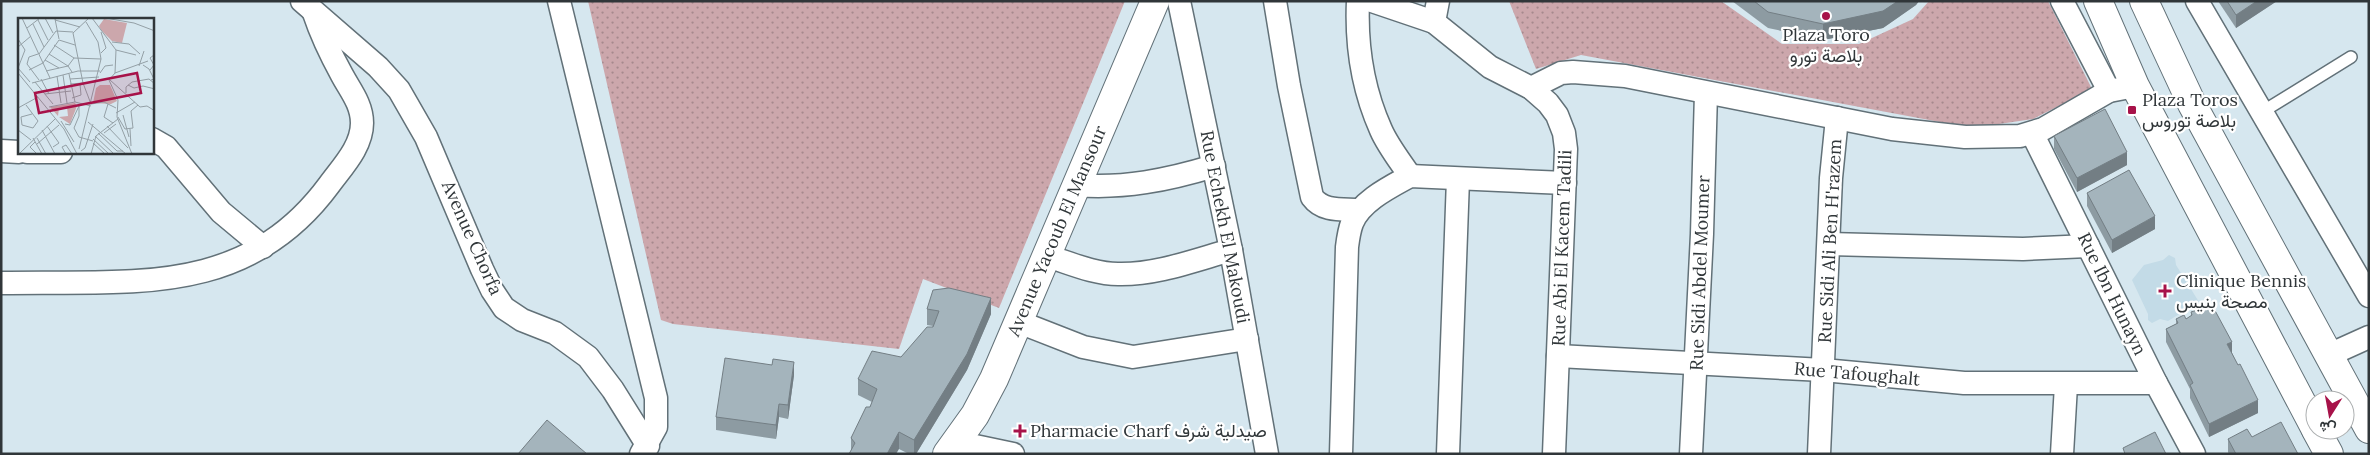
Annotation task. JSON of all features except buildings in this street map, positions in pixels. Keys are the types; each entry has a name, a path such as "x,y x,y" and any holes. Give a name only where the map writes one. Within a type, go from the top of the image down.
{"main road":[{"name":"Avenue Yacoub El Mansour","path":"952,448 975,415 994,379 1155,1"},
{"path":"2098,1 2135,86 2305,408"},
{"path":"2144,1 2192,104 2369,429"},
{"path":"2322,440 2329,454"}],"street":[{"path":"560,1 656,398 656,428 645,450"},
{"name":"Rue Echekh El Makoudi","path":"1179,1 1231,250 1267,454"},
{"path":"1275,1 1289,86 1312,197 1318,205 1327,208 1359,210"},
{"path":"1358,1 1359,52 1371,104 1381,131 1410,176"},
{"name":"Rue Abi El Kacem Tadili","path":"1372,1 1436,11 1490,67 1531,88 1548,102 1558,115 1564,133 1566,148 1554,454"},
{"path":"2062,1 2109,91"},
{"path":"2197,1 2369,296"},
{"path":"1,283 156,281 181,278 223,266 264,247 287,228 326,189 352,153 361,133 362,124 359,104 308,6"},
{"name":"Avenue Chorfa","path":"308,6 378,67 400,90 426,137 482,269 492,290 504,308 522,320 555,333 588,357 613,390 645,450"},
{"path":"1531,88 1561,73 1587,72 1625,76 1892,128 1957,137 2005,138 2032,133 2109,91 2135,86"},
{"name":"Rue Sidi Abdel Moumer","path":"1691,454 1706,93"},
{"name":"Rue Sidi Ali Ben H'razem","path":"1820,454 1831,178 1837,118"},
{"name":"Rue Ibn Hunayn","path":"2032,133 2156,383 2194,454"},
{"path":"154,140 166,147 221,212 264,247"},
{"path":"1,151 18,152"},
{"path":"1076,185 1104,187 1130,185 1190,173 1214,166"},
{"path":"1341,454 1347,247 1351,224 1359,210 1389,187 1410,176 1565,183"},
{"path":"1448,454 1458,179"},
{"path":"1829,244 2023,249 2088,246"},
{"path":"1047,256 1102,272 1118,274 1162,268 1231,250"},
{"path":"1019,322 1083,348 1133,357 1247,339"},
{"path":"2329,355 2369,337"},
{"name":"Rue Tafoughalt","path":"1558,356 1823,370 1964,383 2066,385 2156,383"},
{"path":"2062,454 2066,385"},
{"path":"952,448 1013,454"}],"lane":[{"path":"2262,112 2351,57"}],"shaded area":[{"path":"588,1 1125,1 999,308 923,279 899,349 673,324 661,320"},
{"path":"1509,1 1721,1 1782,44 1859,44 1913,19 1929,1 2048,1 2092,89 2033,119 1972,128 1581,55 1536,69"},
{"name":"Clinique Bennis مصحة بنيس","path":"2169,255 2175,258 2176,265 2199,302 2168,321 2160,319 2152,323 2148,320 2148,314 2132,280 2144,265 2163,260"}],"place":[{"name":"Plaza Toro بلاصة تورو","path":"1826,16"},
{"name":"Plaza Toros بلاصة توروس","path":"2132,110"},
{"name":"Clinique Bennis مصحة بنيس","path":"2165,291"},
{"name":"Pharmacie Charf صيدلية شرف","path":"1020,431"}]}
